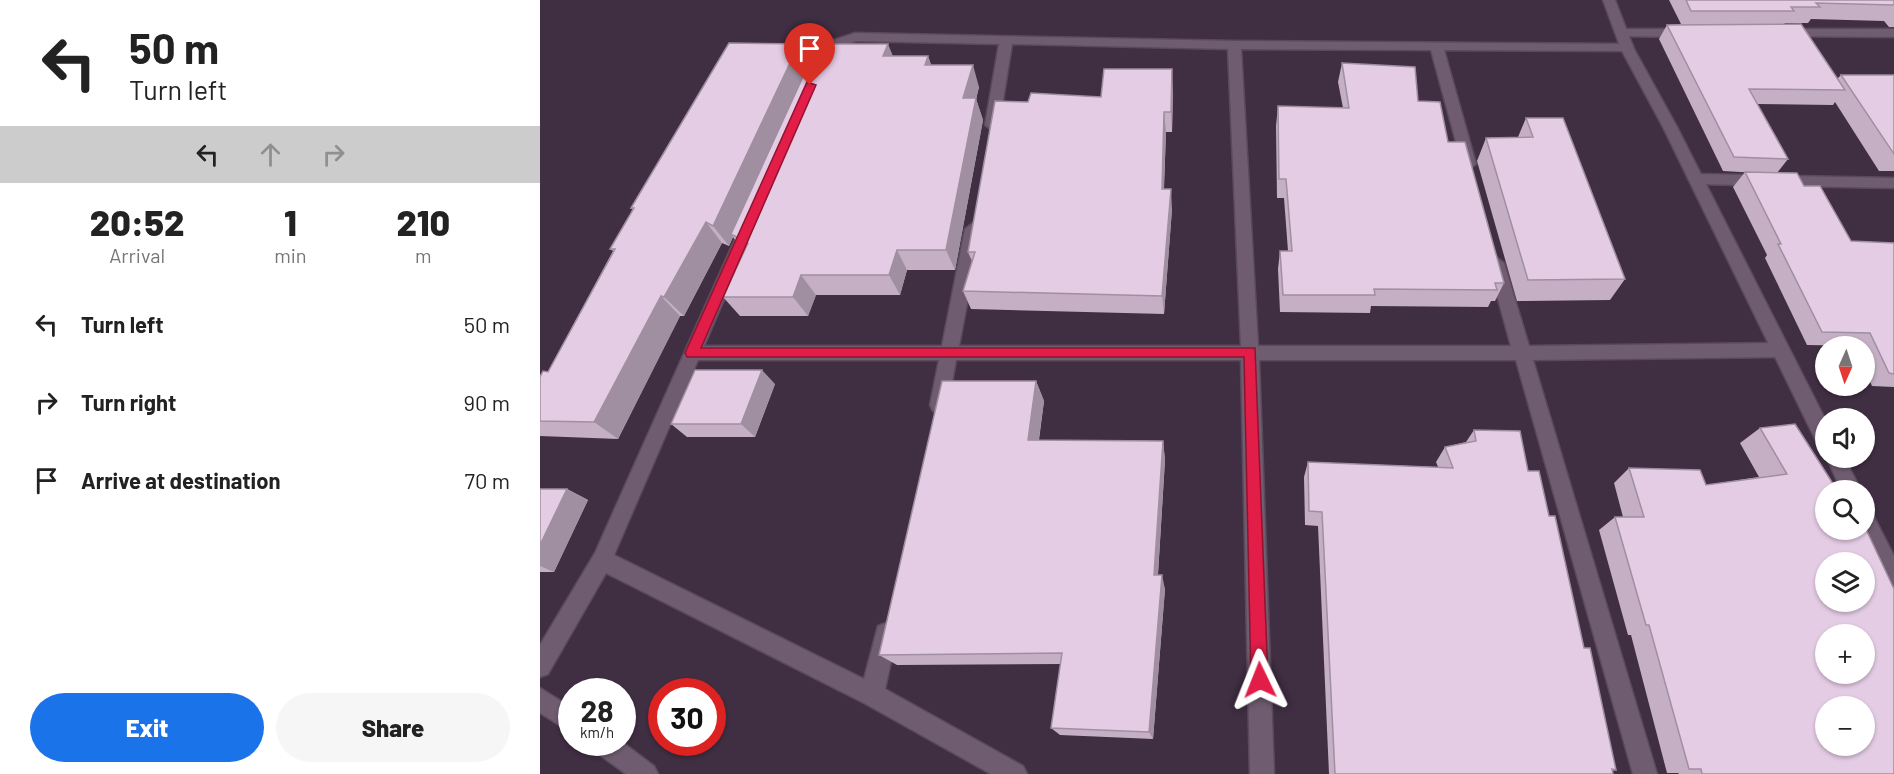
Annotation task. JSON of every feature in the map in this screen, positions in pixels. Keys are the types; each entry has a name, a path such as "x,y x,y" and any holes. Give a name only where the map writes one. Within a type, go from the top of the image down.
{"street":[{"path":"1609,0 1624,40 1815,420"},
{"path":"815,75 830,46 855,37 1234,45 1436,45 1624,40 1704,33"},
{"path":"1763,33 1894,33"},
{"path":"988,146 1006,41"},
{"path":"1234,45 1250,352 1262,774"},
{"path":"1436,45 1474,182"},
{"path":"1695,178 1894,183"},
{"path":"540,666 602,560 758,203"},
{"path":"935,422 951,354 976,215"},
{"path":"1492,250 1520,353 1645,774"},
{"path":"692,353 1520,353 1779,350"},
{"path":"1875,540 1894,578"},
{"path":"602,560 872,695 1014,774"},
{"path":"872,695 890,616"},
{"path":"540,699 558,712"},
{"path":"621,756 646,774"}],"building":[{"path":"1686,0 1894,0 1894,5 1816,3 1820,7 1791,7 1794,11 1691,11"},
{"path":"1801,24 1845,90 1749,89 1788,159 1734,157 1667,25"},
{"path":"729,43 799,44 713,226 706,222 664,297 661,296 594,422 540,421 540,377 543,371 548,372 615,249 610,249 634,208 631,208"},
{"path":"818,44 888,44 883,56 928,56 925,65 973,65 963,98 976,98 946,250 897,250 889,275 801,275 793,297 723,297 748,243 731,234"},
{"path":"1342,63 1415,67 1418,101 1440,102 1448,142 1465,142 1504,283 1495,283 1497,290 1374,289 1375,295 1283,295 1280,251 1292,251 1286,179 1279,179 1278,106 1349,108"},
{"path":"1104,69 1172,69 1171,112 1164,112 1162,189 1171,189 1162,296 963,291 975,252 968,252 995,101 1028,102 1031,93 1101,97"},
{"path":"1841,75 1894,75 1894,154"},
{"path":"1526,118 1563,118 1625,279 1528,280 1486,138 1533,137"},
{"path":"1745,172 1797,173 1804,186 1820,186 1851,241 1894,243 1894,374 1889,373 1875,344 1875,336 1871,336 1870,333 1822,332 1778,244 1781,244"},
{"path":"695,370 762,370 741,424 671,424"},
{"path":"942,381 1036,381 1028,440 1163,441 1154,575 1162,575 1149,732 1051,728 1062,653 879,655"},
{"path":"1795,424 1815,455 1815,468 1823,468 1831,480 1815,480 1815,540 1871,540 1894,589 1894,774 1702,774 1701,769 1689,769 1649,625 1646,625 1615,517 1644,517 1629,468 1700,470 1706,485 1787,474 1760,428"},
{"path":"1474,430 1520,431 1528,471 1539,471 1549,516 1555,516 1584,648 1590,648 1616,770 1612,769 1613,774 1335,774 1322,512 1309,511 1308,462 1453,468 1445,447 1476,441"},
{"path":"540,489 567,489 540,545"}],"route":[{"path":"810,85 692,353 1250,352 1260,680"}]}
